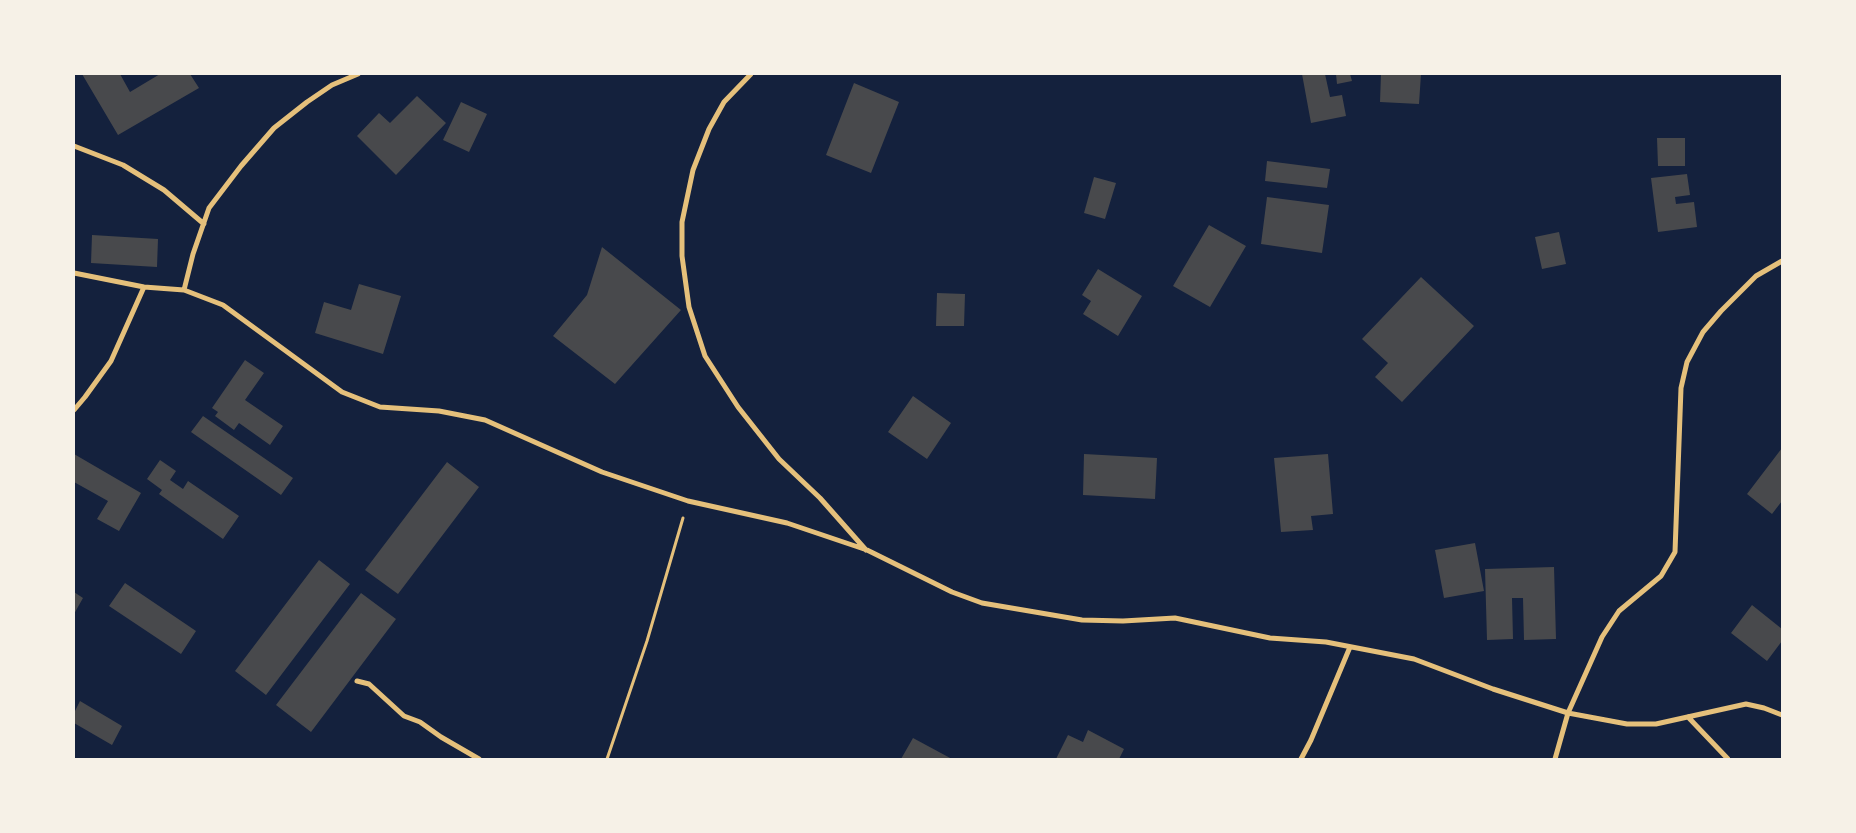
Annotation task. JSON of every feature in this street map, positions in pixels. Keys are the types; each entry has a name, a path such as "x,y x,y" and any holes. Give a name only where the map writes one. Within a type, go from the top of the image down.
{"street":[{"path":"184,290 193,254 209,208 241,166 274,128 307,102 332,85 358,74"},
{"path":"751,74 724,102 709,129 693,170 682,222 682,256 689,306 704,356 738,407 779,459 820,498 867,550"},
{"path":"74,146 123,164 164,190 204,224"},
{"path":"1556,759 1568,713 1602,638 1619,611 1662,576 1675,552 1681,388 1688,362 1703,332 1721,311 1756,276 1782,261"},
{"path":"74,273 144,287 184,290 223,305 342,392 380,407 439,411 484,420 602,472 688,501 787,523 867,550 952,592 982,603 1082,620 1124,621 1174,618 1270,638 1326,642 1414,659 1493,689 1568,713 1627,724 1656,724 1746,704 1782,715"},
{"path":"74,410 111,361 144,287"},
{"path":"1301,759 1311,740 1350,647"},
{"path":"357,681 369,684 404,716 420,722 441,737 479,759"},
{"path":"1688,717 1728,759"}],"path":[{"path":"607,759 647,641 688,501"}],"building":[{"path":"82,74 120,74 130,92 160,74 190,74 199,88 118,135"},
{"path":"1302,74 1325,74 1330,97 1342,95 1346,116 1311,123"},
{"path":"1336,74 1350,74 1352,81 1337,84"},
{"path":"1381,74 1421,74 1419,104 1380,102"},
{"path":"854,83 899,102 871,173 826,155"},
{"path":"417,96 446,123 396,175 357,136 379,113 390,123"},
{"path":"461,102 487,114 469,152 443,140"},
{"path":"1657,138 1685,138 1685,166 1658,166"},
{"path":"1267,161 1330,169 1327,188 1265,181"},
{"path":"1687,174 1690,195 1675,197 1676,204 1694,202 1697,227 1658,232 1651,178"},
{"path":"1094,177 1116,183 1105,219 1084,213"},
{"path":"1267,197 1329,205 1322,253 1261,244"},
{"path":"1209,225 1246,246 1210,307 1173,286"},
{"path":"1559,232 1566,264 1542,269 1535,237"},
{"path":"92,235 158,239 157,267 91,263"},
{"path":"602,247 681,310 615,384 553,336 587,295"},
{"path":"1098,269 1142,296 1118,336 1083,314 1091,301 1082,295"},
{"path":"1421,277 1474,326 1402,402 1375,377 1388,363 1362,339"},
{"path":"359,284 401,296 383,354 315,333 324,302 351,310"},
{"path":"937,293 965,294 964,326 936,326"},
{"path":"245,360 264,373 245,400 283,426 270,445 239,423 234,430 215,416 218,412 212,408"},
{"path":"913,396 951,423 927,459 888,432"},
{"path":"203,416 293,478 281,495 191,432"},
{"path":"1782,448 1782,501 1772,514 1747,494"},
{"path":"74,454 141,493 119,531 97,519 108,501 74,482"},
{"path":"1084,454 1157,458 1155,499 1083,495"},
{"path":"1328,454 1333,514 1311,516 1313,530 1281,532 1274,458"},
{"path":"160,460 176,471 170,480 183,489 188,481 239,516 223,539 159,494 162,490 147,479"},
{"path":"447,462 479,487 398,594 365,570"},
{"path":"1475,543 1484,591 1444,598 1435,550"},
{"path":"319,560 350,584 266,695 235,671"},
{"path":"1554,567 1556,639 1524,640 1523,598 1512,598 1513,639 1487,640 1485,569"},
{"path":"125,583 196,631 181,654 109,606"},
{"path":"74,592 83,598 74,614"},
{"path":"361,593 396,619 311,732 276,705"},
{"path":"1752,605 1782,629 1782,641 1767,661 1731,633"},
{"path":"80,701 122,726 112,745 74,723 74,713"},
{"path":"1088,730 1124,749 1119,759 1056,759 1068,735 1083,742"},
{"path":"913,738 952,759 901,759"}]}
